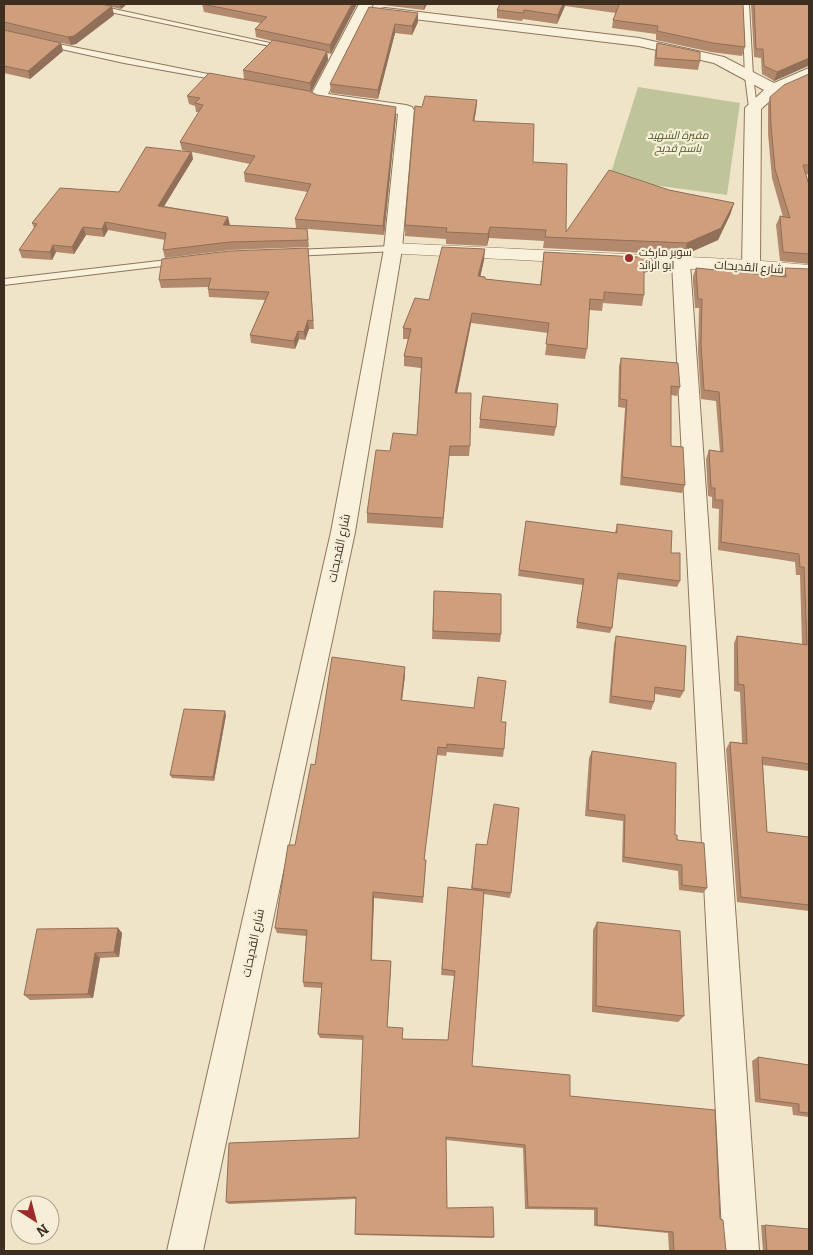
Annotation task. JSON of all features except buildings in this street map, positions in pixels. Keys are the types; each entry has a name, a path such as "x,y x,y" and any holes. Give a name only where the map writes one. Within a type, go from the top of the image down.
{"street":[{"path":"393,249 406,110 314,96 333,57 365,6 639,42 719,60 774,90"},
{"path":"751,266 753,108 774,90 809,73"},
{"name":"شارع القديحات","path":"185,1251 343,532 393,249 751,266 809,271"},
{"path":"681,263 741,1251"}],"lane":[{"path":"82,4 291,48"},
{"path":"745,4 749,76 753,108"},
{"path":"41,42 124,61 231,81"},
{"path":"286,253 393,249"},
{"path":"4,282 184,261"}],"green space":[{"name":"مقبرة الشهيد باسم قديح","path":"638,87 740,103 727,195 609,179"}],"place":[{"name":"سوبر ماركت ابو الرائد","path":"629,258"}]}
